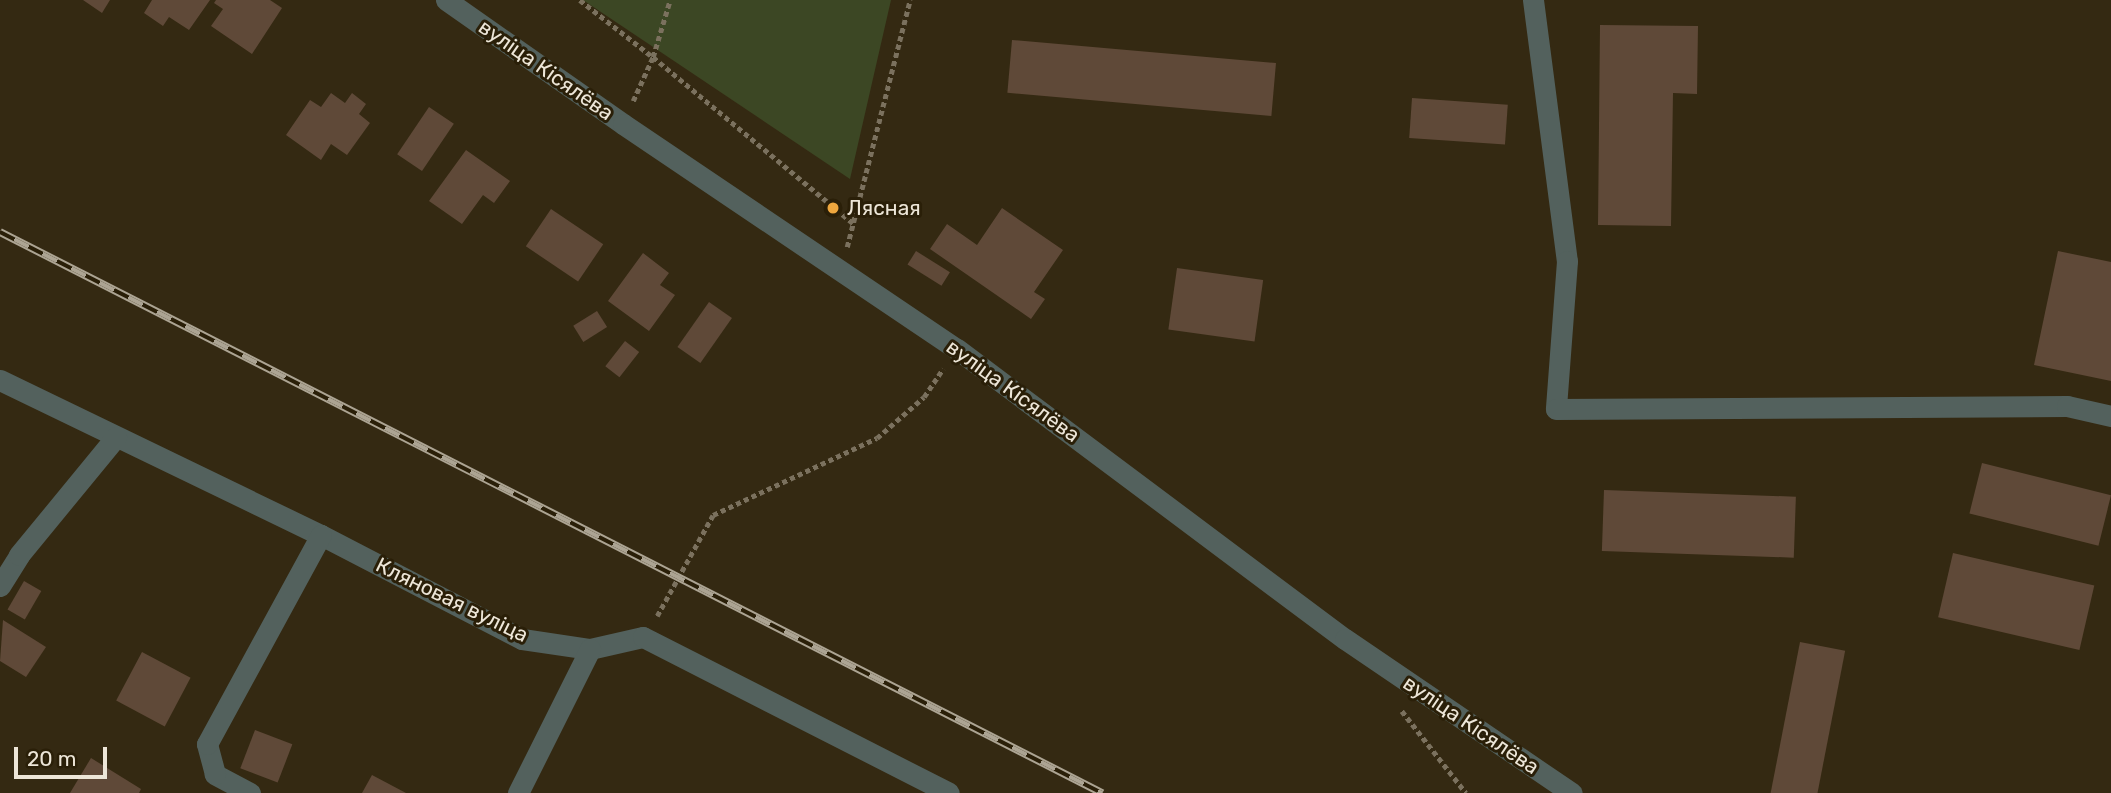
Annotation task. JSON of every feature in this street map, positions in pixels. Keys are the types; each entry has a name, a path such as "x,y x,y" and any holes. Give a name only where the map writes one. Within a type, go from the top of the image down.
{"street":[{"name":"вуліца Кісялёва","path":"446,0 622,124 957,349 1345,639 1572,793"},
{"path":"1533,0 1567,261 1556,409 2067,406 2111,416"},
{"name":"Кляновая вуліца","path":"0,380 321,535 522,639 590,649 643,638"},
{"path":"0,586 19,555 116,437"},
{"path":"250,793 215,774 207,744 321,535"},
{"path":"643,638 949,793"},
{"path":"518,793 590,649"}],"path":[{"path":"580,0 853,223"},
{"path":"622,124 653,57 670,0"},
{"path":"841,271 910,0"},
{"path":"643,638 680,578 713,515 877,438 924,397 957,349"},
{"path":"1397,705 1466,793"}],"green space":[{"path":"583,0 891,0 850,179"}],"building":[{"path":"83,0 110,0 102,13"},
{"path":"152,0 210,0 189,30 169,17 163,26 144,13"},
{"path":"216,0 270,0 282,8 252,54 211,26 223,9 214,3"},
{"path":"1600,25 1698,26 1697,94 1673,93 1671,226 1598,225"},
{"path":"1012,40 1276,63 1271,116 1007,93"},
{"path":"331,93 345,103 352,93 366,104 359,114 370,123 347,155 331,144 321,160 286,135 310,100 321,107"},
{"path":"1412,98 1508,105 1505,145 1409,138"},
{"path":"429,107 454,124 422,171 397,154"},
{"path":"466,150 510,181 494,203 483,195 462,224 429,201"},
{"path":"1002,208 1063,250 1034,292 1045,299 1031,319 930,249 947,224 977,245"},
{"path":"551,209 603,244 578,282 526,246"},
{"path":"916,251 950,272 941,286 908,265"},
{"path":"2058,251 2111,262 2111,381 2034,365"},
{"path":"643,253 669,273 660,285 675,295 649,331 608,301"},
{"path":"1177,268 1263,280 1255,342 1168,329"},
{"path":"709,302 732,318 700,363 677,347"},
{"path":"597,311 607,327 583,342 573,326"},
{"path":"625,341 639,352 619,377 605,366"},
{"path":"1982,463 2111,495 2098,546 1969,513"},
{"path":"1604,490 1796,497 1794,558 1602,551"},
{"path":"1953,553 2094,586 2079,650 1938,617"},
{"path":"24,581 41,591 25,620 8,610"},
{"path":"3,620 46,647 26,677 0,661"},
{"path":"1800,642 1845,651 1818,793 1771,793"},
{"path":"142,652 191,678 165,726 116,701"},
{"path":"255,730 292,744 278,783 240,768"},
{"path":"91,758 141,789 139,793 70,793"},
{"path":"372,775 406,793 362,793"}],"railway":[{"path":"0,232 1102,793"}],"place":[{"name":"Лясная","path":"833,208"}]}
